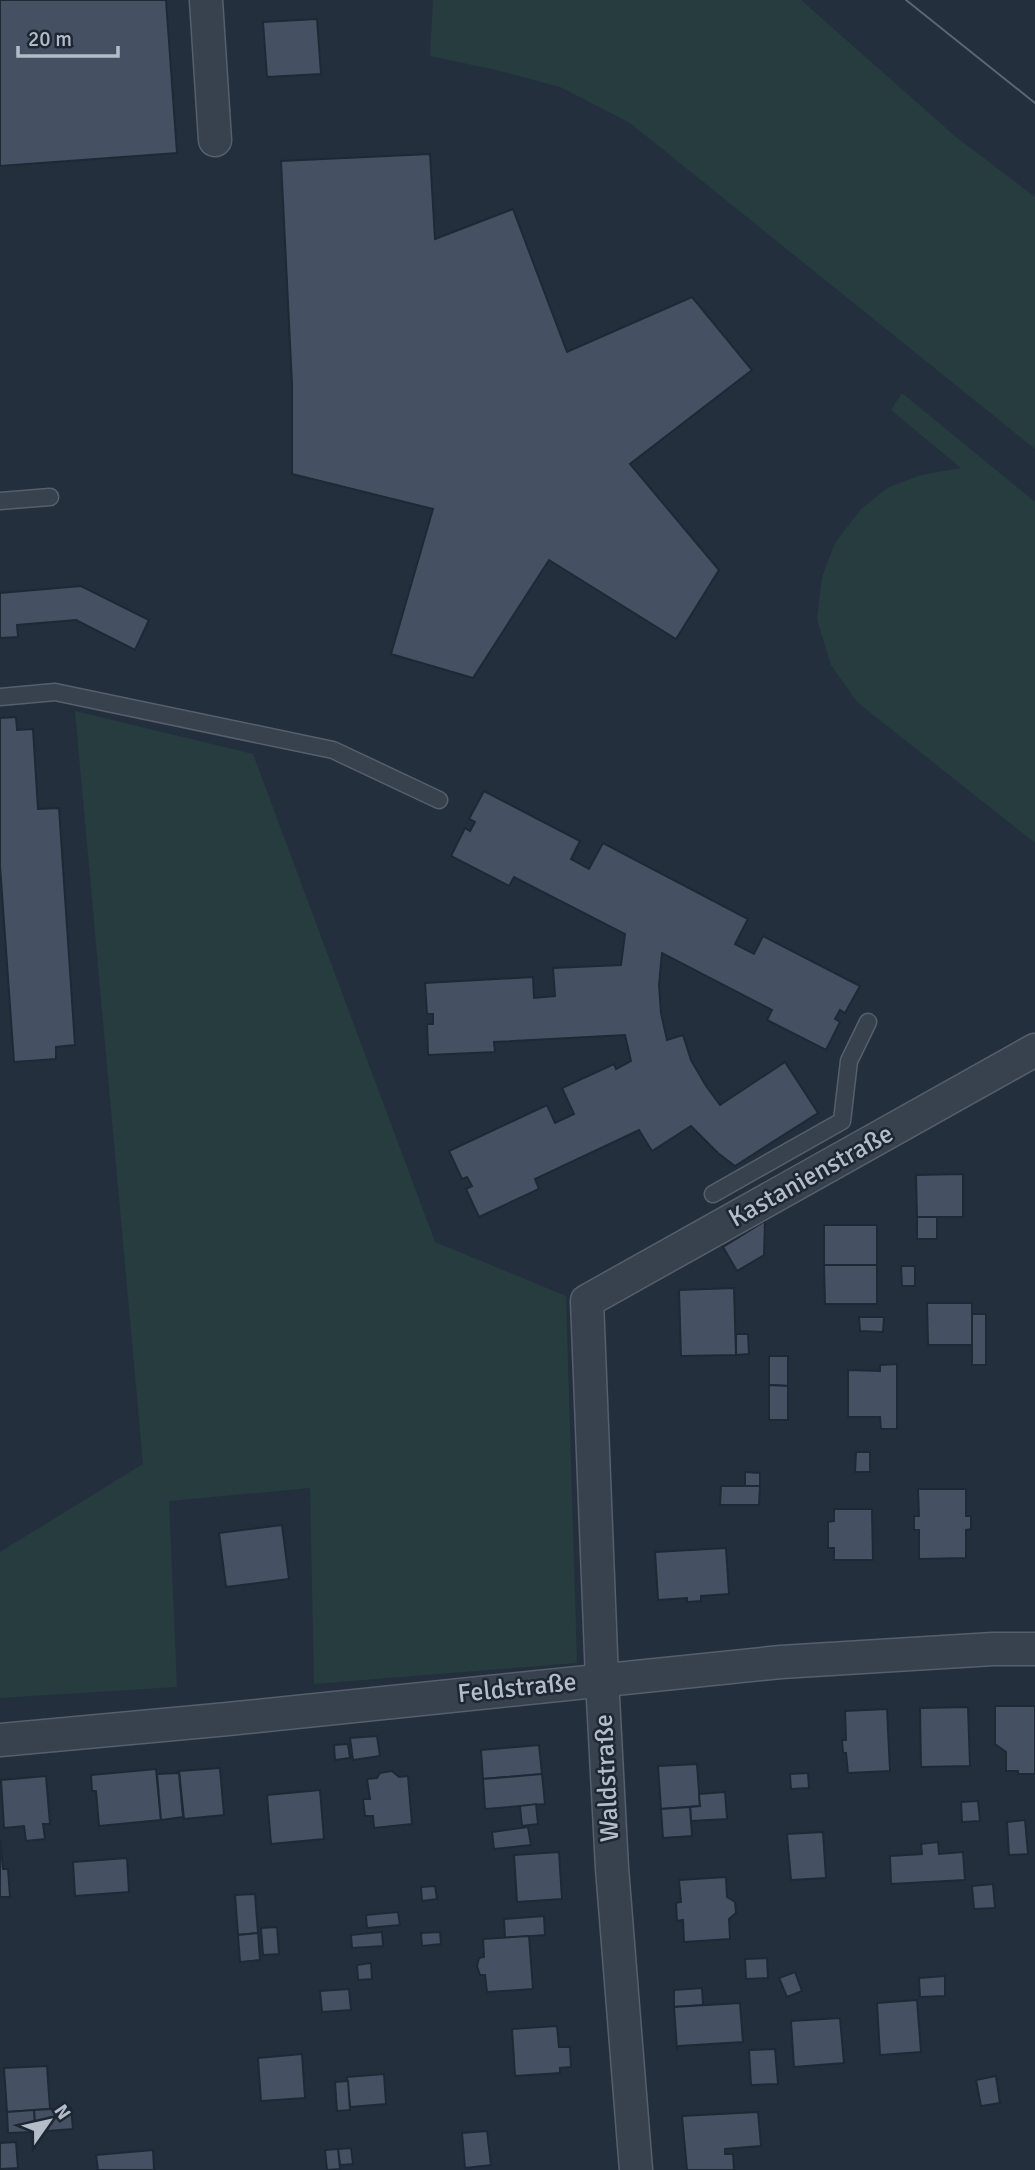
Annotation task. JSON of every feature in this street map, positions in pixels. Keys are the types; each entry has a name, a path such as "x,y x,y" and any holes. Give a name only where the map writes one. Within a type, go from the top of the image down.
{"street":[{"path":"206,0 215,139"},
{"name":"Kastanienstraße","path":"587,1301 1035,1050"},
{"name":"Waldstraße","path":"587,1301 612,1868 636,2170"},
{"name":"Feldstraße","path":"0,1740 781,1662 1035,1648"}],"lane":[{"path":"0,501 50,497"},
{"path":"0,697 55,692 333,750 439,800"},
{"path":"713,1195 842,1121 849,1061 868,1022"}],"green space":[{"path":"433,0 801,0 956,137 1035,197 1035,449 630,123 560,87 430,56"},
{"path":"902,393 1035,502 1035,843 857,702 831,665 817,619 822,577 835,543 861,509 889,487 921,475 961,468 891,410"},
{"path":"75,711 253,754 435,1242 566,1296 577,1663 314,1684 310,1488 169,1501 177,1687 0,1698 0,1552 143,1464"}],"building":[{"path":"0,0 166,0 177,153 0,166"},
{"path":"317,19 321,74 267,77 263,22"},
{"path":"430,154 435,239 513,209 567,352 692,297 752,370 630,464 719,570 676,639 549,560 473,678 391,654 433,509 292,474 292,384 281,161"},
{"path":"81,586 149,620 135,650 76,620 17,625 18,637 0,638 0,593"},
{"path":"16,717 17,730 33,729 38,809 59,808 75,1045 56,1047 56,1059 14,1062 0,866 0,718"},
{"path":"484,791 580,841 571,859 589,869 603,843 748,919 735,944 754,954 763,936 860,986 845,1013 840,1010 835,1019 840,1022 826,1050 767,1020 772,1010 662,953 659,985 667,1040 683,1035 691,1060 720,1105 785,1062 818,1113 735,1166 691,1126 652,1151 639,1130 535,1179 539,1189 479,1217 466,1189 472,1186 467,1177 462,1179 449,1151 547,1105 555,1123 574,1114 562,1088 614,1064 616,1069 631,1061 625,1035 494,1042 495,1052 428,1055 427,1024 433,1024 433,1014 427,1014 425,983 533,977 534,998 555,996 553,968 621,965 625,934 514,877 509,886 451,856 465,828 470,831 475,822 469,819"},
{"path":"963,1174 963,1217 917,1217 916,1175"},
{"path":"917,1217 937,1217 937,1239 917,1239"},
{"path":"765,1221 764,1255 737,1271 723,1247"},
{"path":"824,1225 877,1225 877,1265 824,1265"},
{"path":"824,1265 877,1265 877,1304 825,1304"},
{"path":"901,1266 915,1266 915,1286 902,1286"},
{"path":"734,1288 736,1355 681,1356 679,1290"},
{"path":"927,1303 972,1303 972,1345 928,1345"},
{"path":"972,1314 986,1314 986,1365 972,1365"},
{"path":"859,1317 884,1317 883,1332 860,1331"},
{"path":"736,1334 748,1334 749,1354 736,1355"},
{"path":"769,1356 788,1356 788,1386 769,1385"},
{"path":"897,1364 897,1429 881,1429 880,1417 848,1417 848,1370 880,1371 880,1365"},
{"path":"769,1385 788,1386 788,1420 769,1420"},
{"path":"856,1452 870,1452 870,1472 855,1472"},
{"path":"745,1472 760,1473 760,1486 745,1486"},
{"path":"721,1486 760,1486 759,1505 720,1505"},
{"path":"918,1489 966,1489 966,1516 971,1516 971,1529 966,1530 966,1558 919,1559 919,1530 914,1530 914,1516 919,1516"},
{"path":"834,1509 872,1509 873,1560 834,1560 834,1548 828,1548 828,1522 834,1521"},
{"path":"282,1525 289,1579 226,1587 219,1533"},
{"path":"726,1548 729,1594 701,1596 701,1601 687,1602 687,1598 658,1600 655,1552"},
{"path":"995,1706 1035,1706 1035,1774 1006,1771 1006,1752 995,1744"},
{"path":"968,1707 970,1766 921,1767 920,1708"},
{"path":"887,1709 890,1771 848,1773 842,1740 846,1740 845,1711"},
{"path":"377,1736 380,1756 353,1760 350,1738"},
{"path":"348,1744 350,1758 335,1760 334,1745"},
{"path":"539,1745 542,1774 483,1779 481,1750"},
{"path":"697,1764 700,1806 661,1809 658,1766"},
{"path":"220,1768 224,1815 184,1819 179,1771"},
{"path":"156,1769 161,1820 99,1826 96,1791 92,1791 91,1775"},
{"path":"392,1771 399,1777 408,1776 412,1824 374,1828 373,1816 365,1816 363,1799 370,1799 367,1779"},
{"path":"179,1773 183,1817 161,1820 157,1774"},
{"path":"808,1773 809,1788 791,1789 790,1774"},
{"path":"542,1774 545,1804 485,1809 483,1779"},
{"path":"46,1776 50,1824 43,1824 45,1839 26,1841 24,1826 4,1828 1,1780"},
{"path":"320,1790 324,1839 271,1844 267,1795"},
{"path":"725,1792 727,1819 691,1821 690,1807 700,1806 699,1794"},
{"path":"978,1801 980,1821 962,1822 961,1802"},
{"path":"536,1804 538,1824 522,1826 520,1806"},
{"path":"690,1807 692,1836 663,1838 661,1809"},
{"path":"1025,1820 1028,1854 1009,1855 1007,1822"},
{"path":"528,1827 531,1845 494,1849 492,1832"},
{"path":"823,1832 826,1878 791,1880 787,1834"},
{"path":"0,1839 3,1869 8,1869 10,1897 0,1897"},
{"path":"938,1842 939,1854 963,1852 965,1880 891,1884 890,1856 922,1854 921,1844"},
{"path":"559,1852 562,1899 517,1902 514,1855"},
{"path":"127,1858 129,1892 75,1896 73,1862"},
{"path":"726,1877 727,1897 735,1902 736,1913 729,1919 730,1939 684,1942 683,1920 677,1921 676,1903 681,1902 679,1880"},
{"path":"993,1884 995,1908 974,1909 972,1886"},
{"path":"435,1886 437,1899 422,1901 421,1887"},
{"path":"255,1894 258,1933 238,1935 235,1895"},
{"path":"398,1912 400,1925 367,1928 366,1915"},
{"path":"544,1916 545,1935 505,1938 504,1919"},
{"path":"277,1927 279,1954 263,1955 261,1928"},
{"path":"382,1932 383,1946 352,1948 351,1935"},
{"path":"440,1932 441,1944 422,1946 421,1933"},
{"path":"258,1933 260,1960 240,1962 238,1935"},
{"path":"529,1936 533,1989 487,1992 485,1975 480,1975 477,1966 479,1958 484,1957 483,1939"},
{"path":"767,1958 768,1978 746,1979 745,1959"},
{"path":"371,1963 372,1979 358,1980 357,1965"},
{"path":"795,1972 802,1991 787,1997 779,1978"},
{"path":"945,1976 945,1996 920,1997 919,1978"},
{"path":"702,1988 703,2005 674,2007 674,1990"},
{"path":"349,1989 351,2010 322,2012 320,1991"},
{"path":"917,2000 921,2052 880,2055 877,2003"},
{"path":"740,2003 743,2042 679,2046 677,2049 674,2007"},
{"path":"840,2018 844,2063 794,2067 791,2021"},
{"path":"557,2026 559,2047 570,2047 571,2067 560,2068 560,2073 515,2076 512,2029"},
{"path":"775,2049 778,2084 751,2085 749,2050"},
{"path":"302,2054 305,2098 261,2101 258,2058"},
{"path":"47,2066 50,2109 7,2112 4,2068"},
{"path":"384,2074 386,2104 350,2107 347,2077"},
{"path":"996,2076 1000,2103 981,2106 976,2080"},
{"path":"348,2081 350,2110 337,2111 335,2082"},
{"path":"71,2108 73,2129 35,2132 34,2110"},
{"path":"34,2110 35,2132 8,2133 7,2112"},
{"path":"758,2112 761,2146 725,2149 725,2154 733,2154 734,2170 687,2170 682,2116"},
{"path":"487,2131 491,2165 465,2168 462,2133"},
{"path":"16,2142 18,2168 0,2169 0,2143"},
{"path":"351,2148 353,2164 340,2165 338,2149"},
{"path":"338,2149 340,2169 327,2170 325,2150"},
{"path":"153,2150 154,2170 98,2170 96,2155"}],"tram line":[{"path":"906,0 1035,103"}]}
